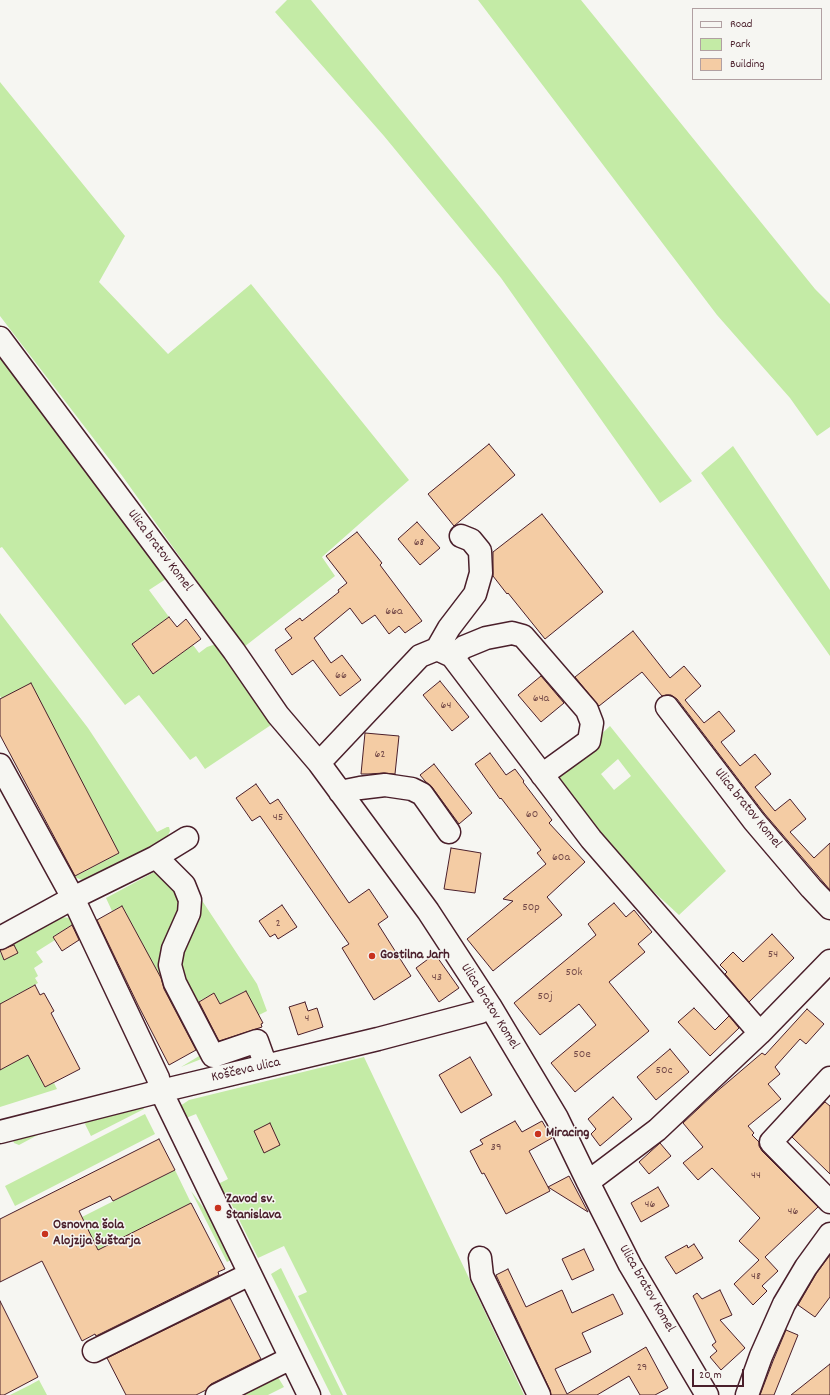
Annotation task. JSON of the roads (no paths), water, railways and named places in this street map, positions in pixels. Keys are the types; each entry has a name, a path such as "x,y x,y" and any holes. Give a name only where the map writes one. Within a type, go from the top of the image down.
{"street":[{"name":"Ulica bratov Komel","path":"0,338 234,651 278,715 319,763 428,910 490,1006 557,1118 630,1264 707,1395"},
{"path":"445,652 448,628 475,594 481,573 480,550 471,540 461,536"},
{"path":"319,763 420,656 445,652 464,647 486,638 512,633 523,636 587,710 592,723 589,741 542,775"},
{"path":"445,652 465,671 591,839 760,1033"},
{"name":"Ulica bratov Komel","path":"667,707 754,820 811,888 830,908"},
{"path":"0,765 73,898 158,1078 161,1091 309,1395"},
{"path":"340,792 385,785 412,789 422,794 449,832"},
{"path":"0,938 73,898 156,857 187,838"},
{"path":"156,857 184,885 190,900 189,913 172,949 170,965 175,983 213,1056 257,1041 266,1066"},
{"path":"588,1182 657,1130 760,1033 830,961"},
{"name":"Koščeva ulica","path":"0,1132 407,1031 480,1012 490,1006"},
{"path":"802,1091 830,1062"},
{"path":"830,1078 771,1142 830,1202"},
{"path":"747,1395 761,1356 784,1304 806,1267 830,1234"},
{"path":"480,1258 482,1276 539,1395"},
{"path":"94,1351 250,1274"},
{"path":"217,1395 291,1358"}],"place":[{"name":"Gostilna Jarh","path":"372,956"},
{"name":"Miracing","path":"538,1134"},
{"name":"Zavod sv. Stanislava","path":"218,1208"},
{"name":"Osnovna šola Alojzija Šuštarja","path":"45,1234"}]}
